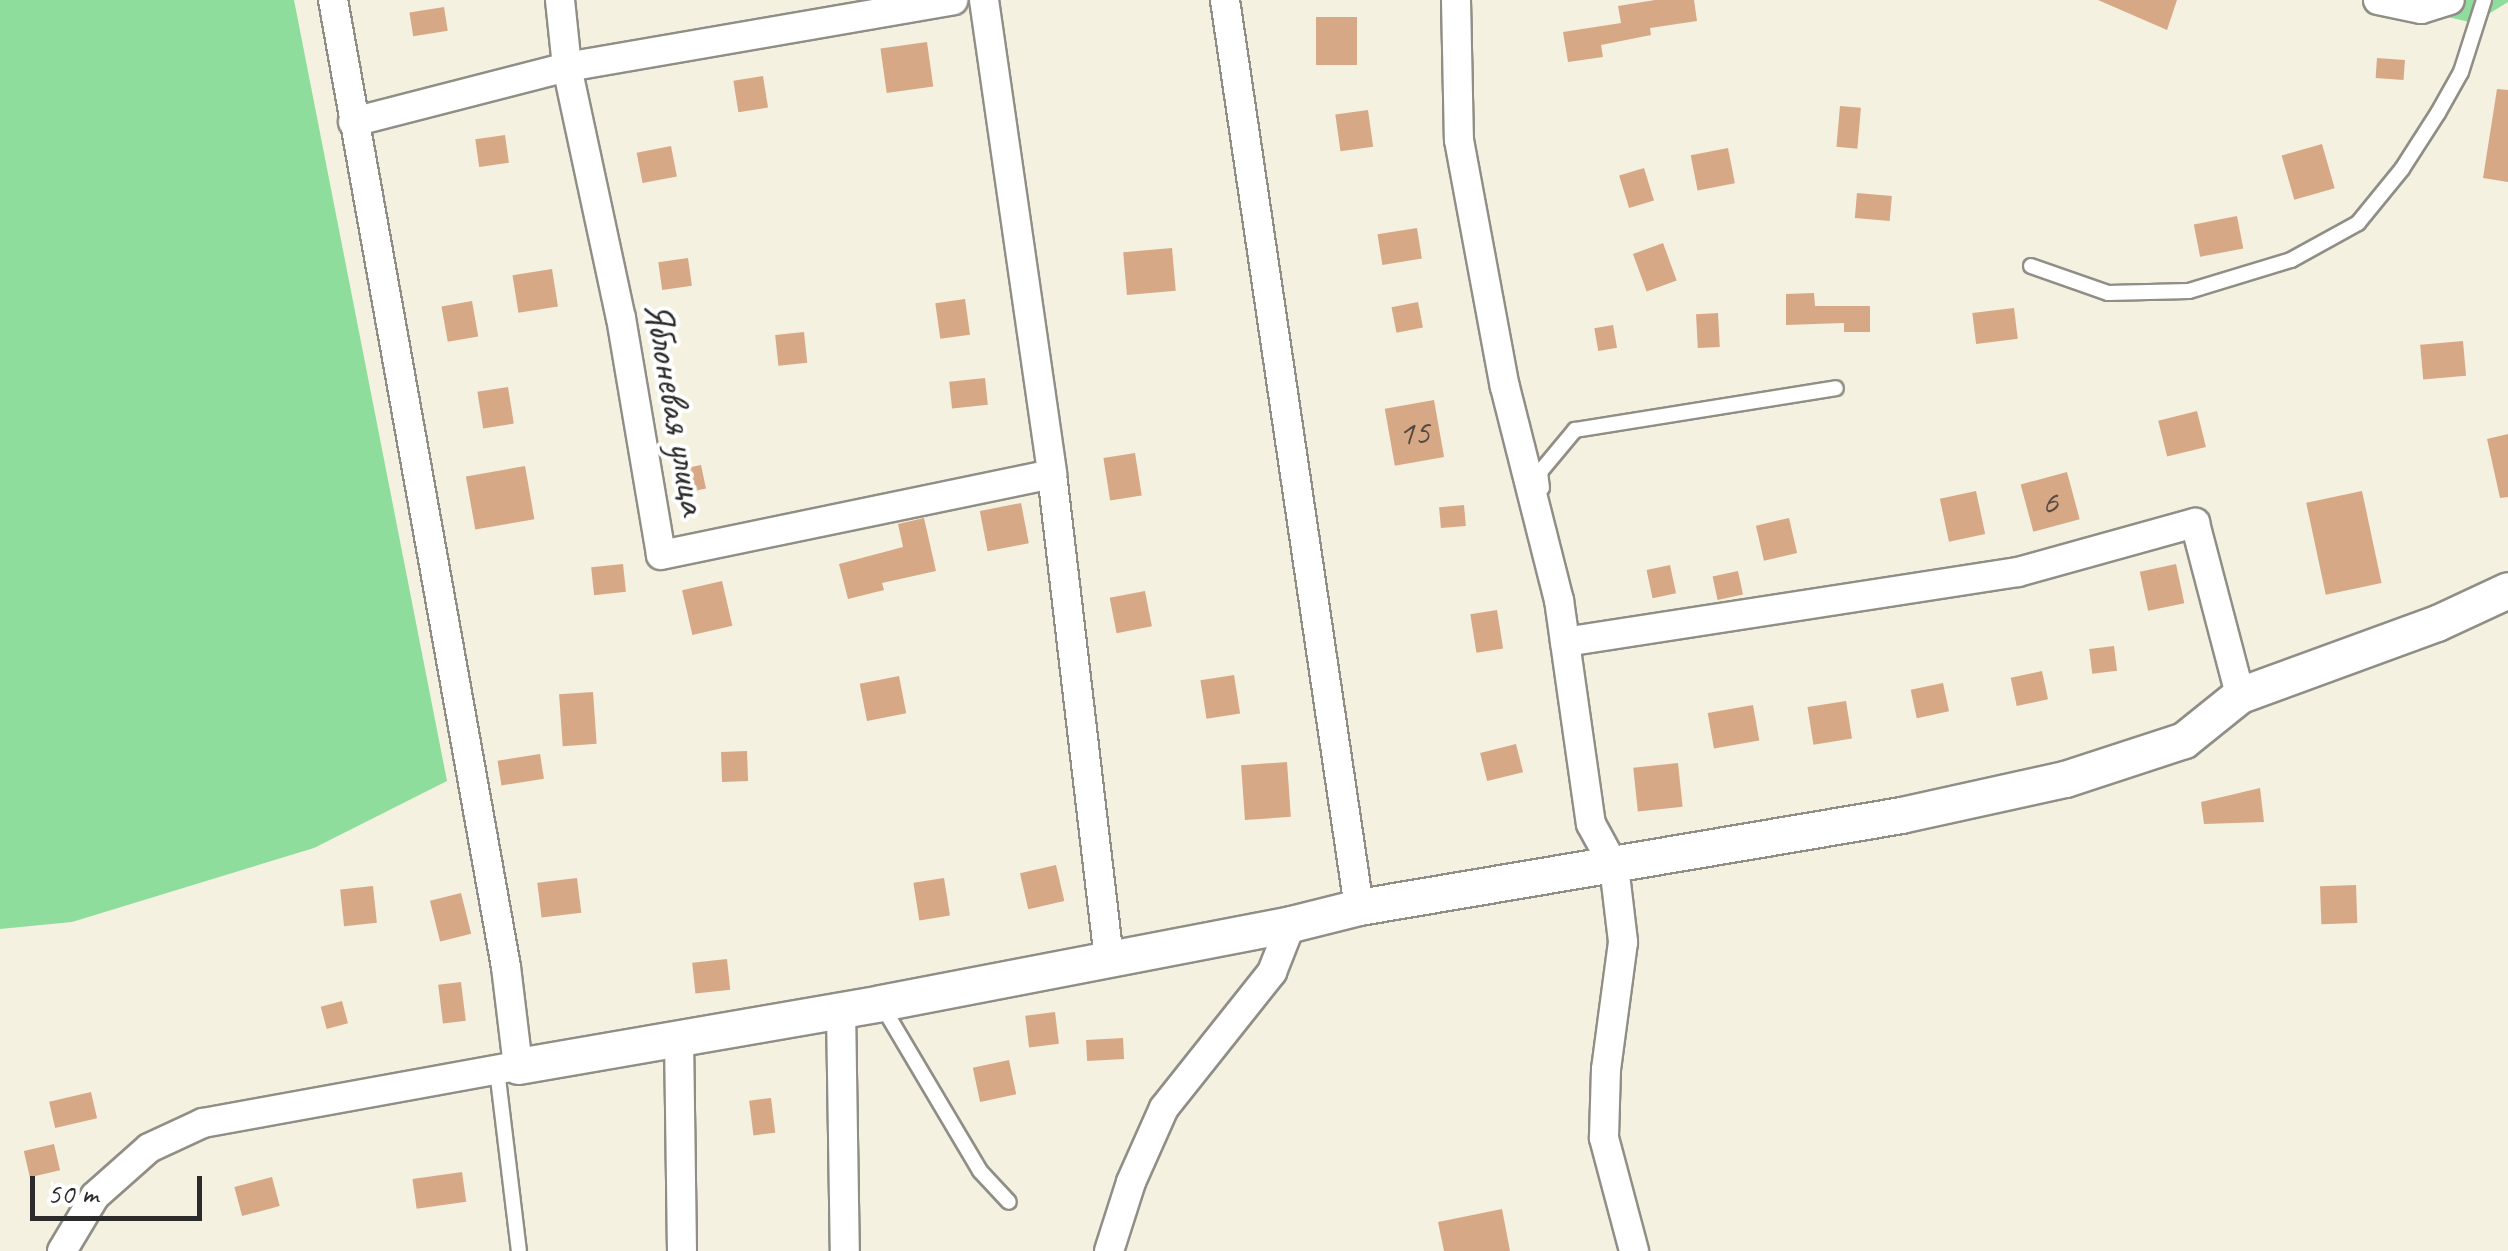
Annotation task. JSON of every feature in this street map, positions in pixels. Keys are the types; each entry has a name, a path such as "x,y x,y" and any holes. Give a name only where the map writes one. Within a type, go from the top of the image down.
{"street":[{"path":"334,0 506,967 508,1068"},
{"name":"Яблоневая улица","path":"560,0 567,67 621,318 661,555 1052,474"},
{"path":"353,122 567,67 954,0"},
{"path":"984,0 1052,474 1108,956"},
{"path":"1225,0 1359,906"},
{"path":"1456,0 1459,140 1505,387 1559,600 1590,824 1614,866 1623,942 1606,1068 1604,1138 1634,1251"},
{"path":"2378,0 2420,9 2450,0"},
{"path":"1565,642 2018,572 2195,523 2240,696"},
{"path":"62,1251 95,1196 148,1148 203,1123 881,1003 1108,956 1292,924 1359,906 1901,815 2065,780 2184,740 2240,696 2437,623 2508,590"},
{"path":"1110,1251 1131,1182 1164,1108 1272,972 1292,924"},
{"path":"841,1010 845,1251"},
{"path":"679,1037 682,1251"}],"lane":[{"path":"2032,266 2108,293 2189,291 2291,260 2358,223 2402,169 2438,113 2461,72 2484,0"},
{"path":"1559,600 1540,472 1576,430 1836,388"},
{"path":"881,1003 980,1171 1009,1202"},
{"path":"508,1068 519,1251"}],"green space":[{"path":"0,0 294,0 447,781 314,848 72,922 0,929"},
{"path":"2373,0 2508,0 2508,2 2474,23"}],"building":[{"path":"1655,0 1694,0 1697,21 1650,28 1651,35 1601,45 1603,57 1568,62 1563,32 1621,23 1618,6"},
{"path":"2098,0 2177,0 2167,30"},
{"path":"444,7 448,31 413,36 409,12"},
{"path":"1316,17 1357,17 1357,65 1316,65"},
{"path":"927,42 933,87 887,93 880,49"},
{"path":"2377,58 2405,60 2404,80 2376,78"},
{"path":"763,76 768,108 738,112 733,81"},
{"path":"2497,89 2508,90 2508,182 2483,178"},
{"path":"1840,106 1861,108 1857,149 1836,147"},
{"path":"1368,110 1373,147 1340,151 1335,115"},
{"path":"505,135 509,163 479,167 475,139"},
{"path":"2322,144 2335,188 2294,200 2282,156"},
{"path":"671,146 677,176 643,183 637,153"},
{"path":"1728,148 1735,183 1698,191 1691,155"},
{"path":"1644,168 1654,201 1629,208 1619,176"},
{"path":"1857,193 1892,196 1890,221 1855,218"},
{"path":"2237,216 2243,248 2200,257 2194,224"},
{"path":"1417,228 1422,259 1382,265 1377,234"},
{"path":"1663,243 1677,281 1647,292 1633,254"},
{"path":"1172,248 1176,291 1127,295 1123,252"},
{"path":"688,258 692,286 662,290 658,262"},
{"path":"552,269 558,307 518,313 512,275"},
{"path":"1814,293 1815,306 1870,306 1870,332 1844,332 1844,323 1786,325 1786,294"},
{"path":"965,299 970,335 940,339 935,303"},
{"path":"472,301 478,336 448,342 441,306"},
{"path":"1418,302 1423,328 1396,333 1391,307"},
{"path":"2014,308 2018,339 1976,344 1972,313"},
{"path":"1718,313 1720,347 1698,348 1696,314"},
{"path":"1613,325 1617,348 1598,351 1594,328"},
{"path":"804,332 807,363 778,366 775,335"},
{"path":"2463,341 2466,376 2423,380 2420,345"},
{"path":"985,378 988,405 952,409 949,382"},
{"path":"508,387 514,424 483,428 477,392"},
{"path":"1434,400 1444,457 1395,466 1385,409"},
{"path":"2197,411 2206,447 2167,457 2158,421"},
{"path":"2508,434 2508,497 2500,498 2487,439"},
{"path":"1135,453 1142,495 1110,500 1103,458"},
{"path":"701,465 706,488 679,494 674,471"},
{"path":"525,466 534,519 475,530 466,476"},
{"path":"2067,472 2080,519 2033,532 2021,484"},
{"path":"1976,491 1985,534 1949,542 1940,499"},
{"path":"2362,491 2382,583 2326,595 2306,503"},
{"path":"1021,503 1029,543 988,551 980,511"},
{"path":"1464,505 1466,526 1441,528 1439,507"},
{"path":"924,518 936,571 882,583 884,590 848,599 839,564 903,547 898,524"},
{"path":"1789,518 1797,553 1764,561 1756,526"},
{"path":"623,564 626,592 594,595 591,567"},
{"path":"2176,564 2184,603 2148,611 2140,572"},
{"path":"1670,565 1676,593 1653,598 1647,570"},
{"path":"1738,571 1743,594 1718,600 1713,576"},
{"path":"722,581 732,626 692,635 682,590"},
{"path":"1145,591 1152,626 1117,633 1110,598"},
{"path":"1497,610 1503,649 1476,653 1470,614"},
{"path":"2114,646 2117,671 2092,674 2089,649"},
{"path":"2042,671 2048,699 2017,706 2011,678"},
{"path":"1234,675 1240,714 1207,719 1200,680"},
{"path":"899,676 906,713 867,721 860,684"},
{"path":"1943,683 1949,711 1917,718 1911,690"},
{"path":"593,692 597,744 563,746 559,694"},
{"path":"1846,701 1852,739 1813,745 1807,707"},
{"path":"1753,705 1759,740 1714,748 1708,713"},
{"path":"1516,744 1523,772 1487,781 1480,753"},
{"path":"747,751 748,781 722,782 721,752"},
{"path":"540,754 544,779 501,785 498,761"},
{"path":"1287,762 1291,817 1245,820 1241,765"},
{"path":"1678,763 1683,807 1638,811 1633,768"},
{"path":"2260,788 2264,822 2204,824 2201,802"},
{"path":"1056,865 1064,901 1028,909 1020,873"},
{"path":"577,878 581,913 542,918 537,883"},
{"path":"944,878 950,916 919,920 913,883"},
{"path":"2356,885 2357,923 2321,924 2320,886"},
{"path":"373,886 377,923 344,926 340,889"},
{"path":"461,893 471,934 440,941 430,901"},
{"path":"727,959 730,990 695,993 692,963"},
{"path":"461,982 466,1021 443,1024 438,985"},
{"path":"342,1001 348,1023 327,1029 321,1007"},
{"path":"1055,1012 1059,1044 1029,1047 1025,1016"},
{"path":"1123,1038 1124,1059 1087,1061 1086,1040"},
{"path":"1009,1060 1016,1094 980,1102 973,1068"},
{"path":"91,1092 97,1118 55,1128 49,1102"},
{"path":"771,1098 775,1133 753,1135 749,1101"},
{"path":"54,1144 60,1170 30,1177 24,1151"},
{"path":"462,1172 466,1202 417,1209 412,1179"},
{"path":"272,1177 280,1206 242,1216 234,1187"},
{"path":"1502,1209 1510,1251 1444,1251 1438,1222"}]}
